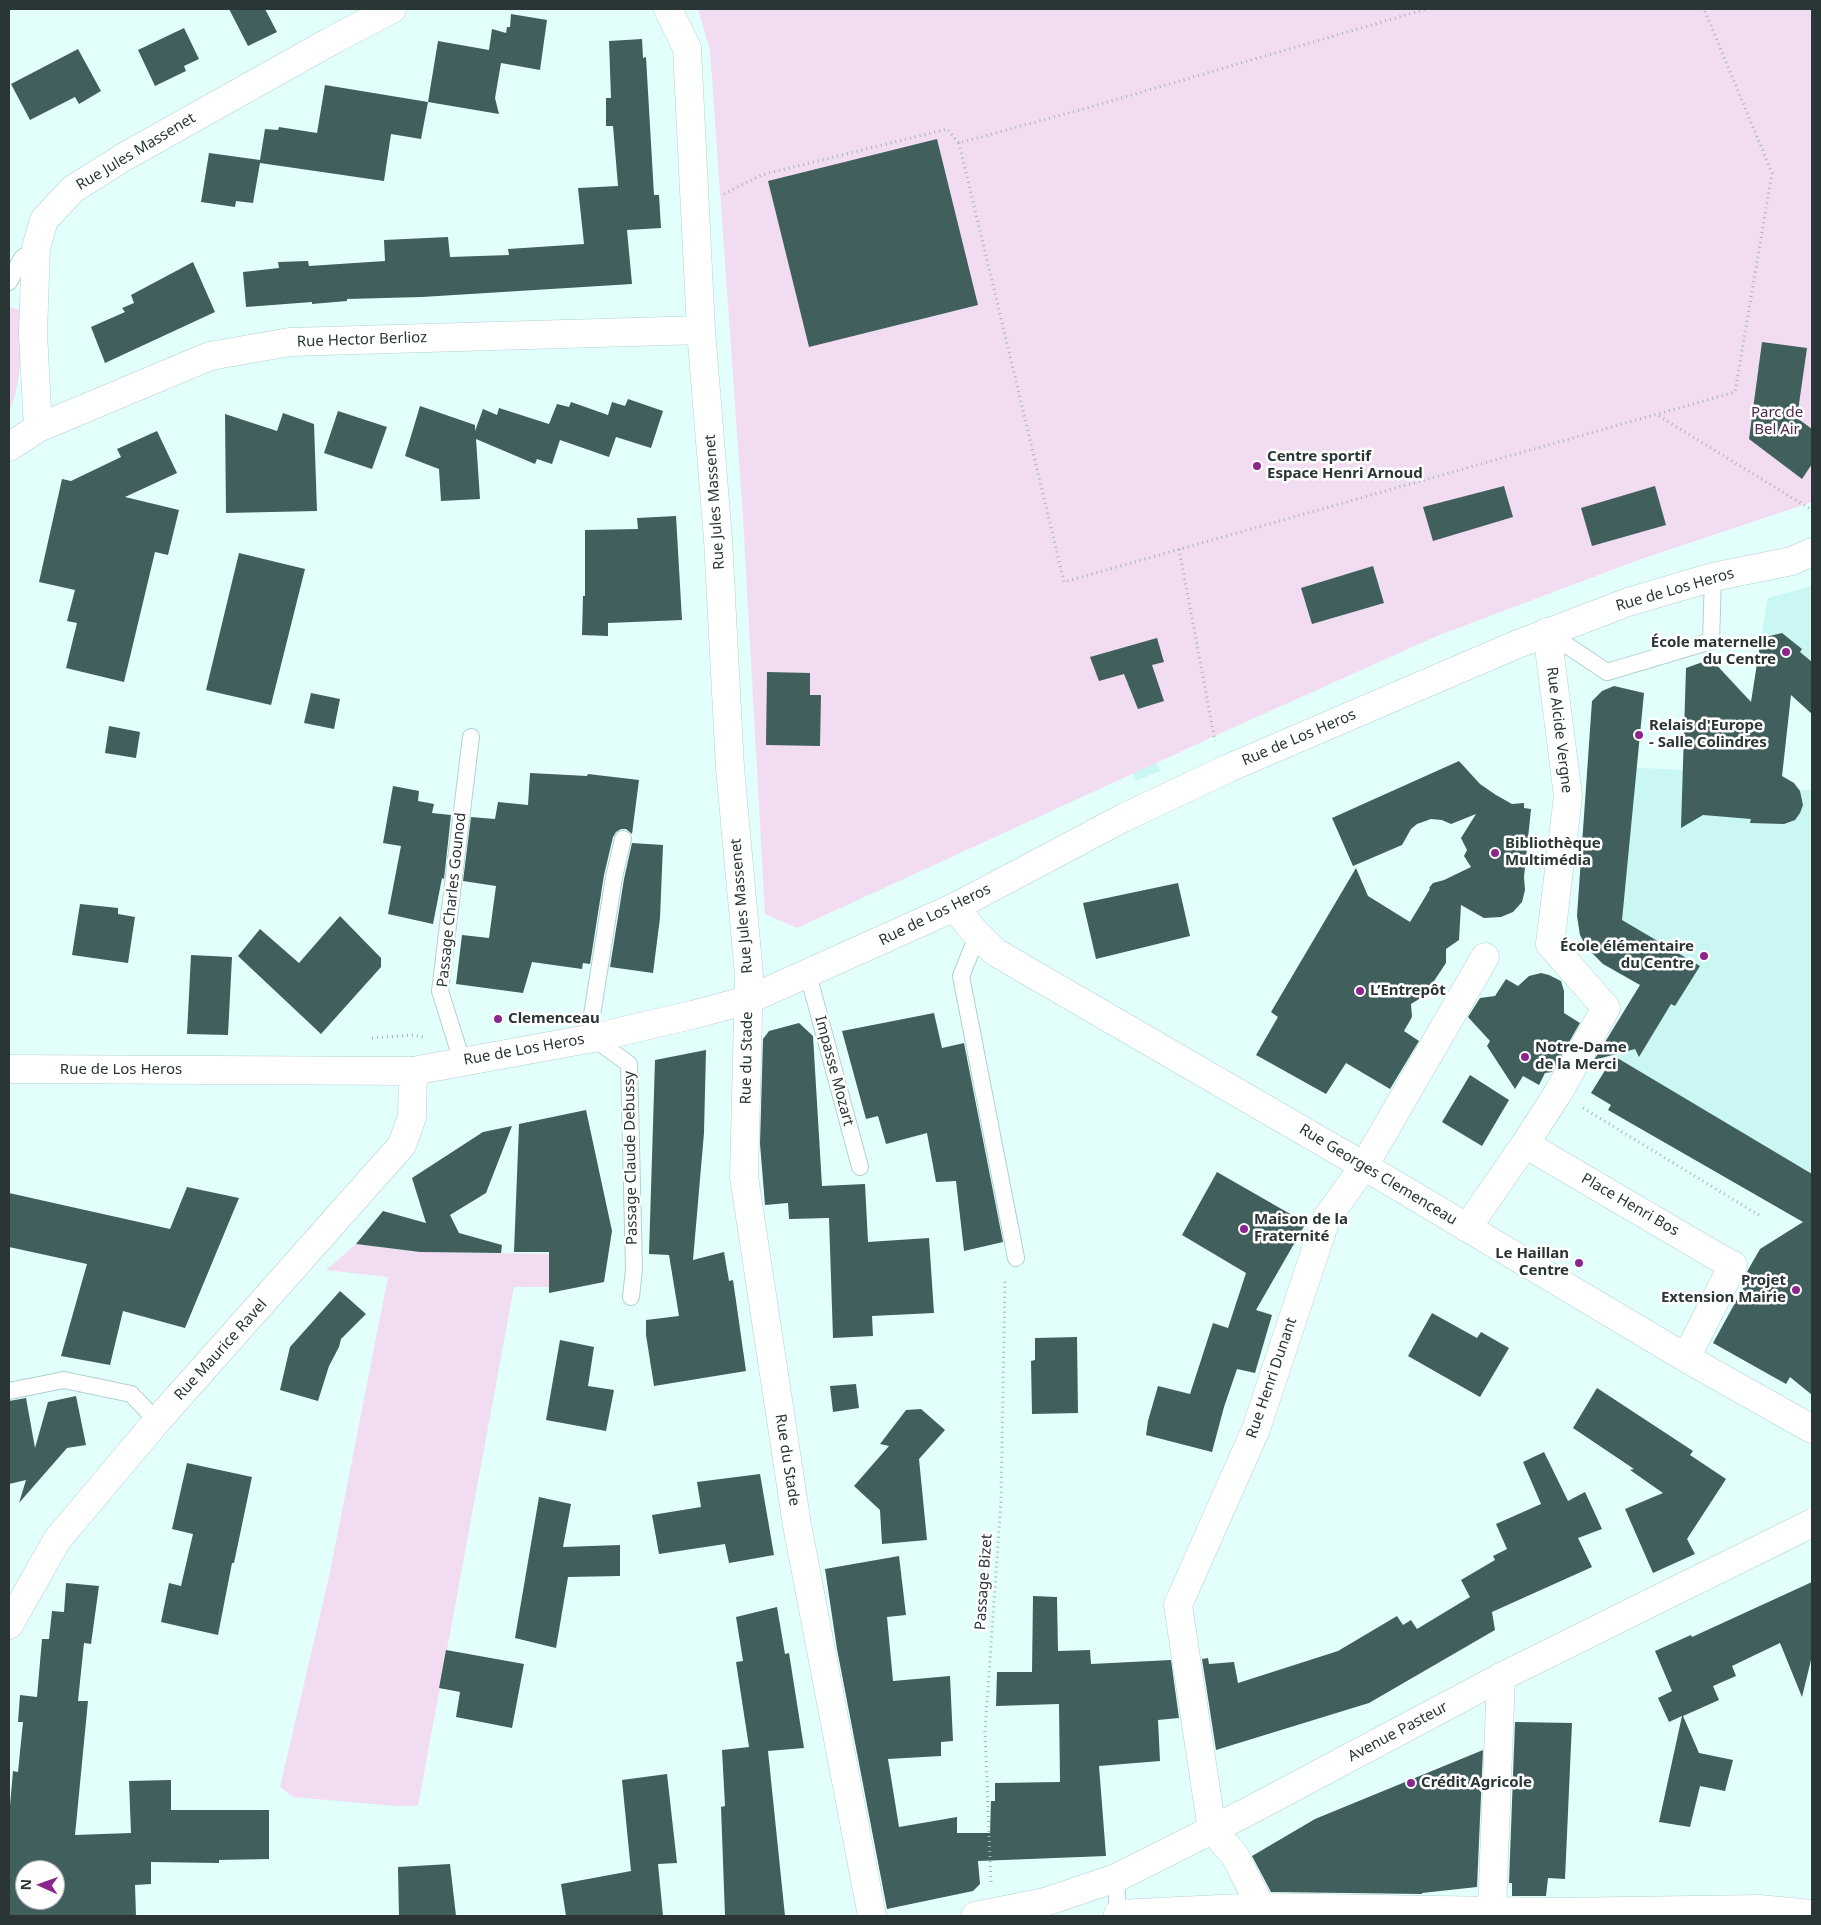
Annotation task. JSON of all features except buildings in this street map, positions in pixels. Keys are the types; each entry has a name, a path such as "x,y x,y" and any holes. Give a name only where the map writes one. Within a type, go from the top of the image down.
{"street":[{"name":"Rue Jules Massenet","path":"38,428 33,333 36,248 44,220 73,189 142,147 392,9"},
{"name":"Rue Jules Massenet","path":"668,9 686,48 701,330 718,538 730,768 748,975 748,1000"},
{"name":"Rue Hector Berlioz","path":"9,448 38,428 210,356 290,342 701,330"},
{"name":"Rue de Los Heros","path":"9,1069 413,1071 458,1051 594,1038 748,1000 955,907 1123,818 1229,768 1547,632 1628,602 1713,577 1792,561 1812,552"},
{"name":"Rue Alcide Vergne","path":"1525,1144 1558,1093 1606,1008 1550,944 1568,796 1547,632"},
{"name":"Rue Georges Clemenceau","path":"955,907 995,952 1364,1166 1686,1358 1812,1429"},
{"name":"Rue Henri Dunant","path":"1212,1830 1178,1605 1256,1429 1326,1219 1364,1166 1484,957"},
{"name":"Rue du Stade","path":"748,1000 744,1177 797,1525 872,1916"},
{"name":"Rue Maurice Ravel","path":"9,1626 57,1540 157,1421 402,1145 412,1117 413,1071"},
{"path":"1467,1228 1525,1144"},
{"name":"Place Henri Bos","path":"1525,1144 1733,1265 1686,1358"},
{"name":"Avenue Pasteur","path":"984,1914 1046,1902 1116,1878 1212,1830 1501,1677 1812,1523"},
{"path":"1492,1910 1501,1677"},
{"path":"1212,1830 1234,1854 1260,1912"},
{"path":"1118,1915 1260,1912 1398,1913 1492,1910 1557,1912 1759,1909 1812,1914"}],"lane":[{"path":"9,282 22,258 36,248"},
{"path":"1547,632 1607,672 1711,641 1713,577"},
{"name":"Passage Charles Gounod","path":"458,1051 440,991 471,737"},
{"path":"594,1038 592,1015 614,877 623,839"},
{"path":"978,934 962,976 1016,1258"},
{"name":"Impasse Mozart","path":"808,974 860,1167"},
{"name":"Passage Claude Debussy","path":"594,1038 629,1064 634,1269 630,1297"},
{"path":"9,1391 64,1380 131,1394 157,1421"},
{"path":"1116,1878 1118,1915"}],"path":[{"path":"959,143 1087,108 1426,9"},
{"path":"695,209 761,175 946,129 959,143 1064,582 1735,392 1772,172 1704,9"},
{"path":"1658,415 1812,510"},
{"path":"1179,549 1216,744"},
{"path":"363,1038 412,1036 458,1051"},
{"path":"1558,1093 1762,1217"},
{"name":"Passage Bizet","path":"984,1914 985,1732 1001,1501 1005,1271 1016,1258"}],"shaded area":[{"name":"École maternelle du Centre","path":"1812,586 1812,714 1793,697 1761,638 1768,598"},
{"name":"École élémentaire du Centre","path":"1714,697 1763,699 1783,741 1786,741 1782,779 1794,783 1800,791 1812,789 1812,1227 1608,1110 1611,1105 1591,1093 1652,992 1603,964 1587,948 1580,935 1577,916 1588,765 1683,770"},
{"path":"1145,737 1160,771 1136,781 1121,747"}],"green space":[{"name":"Centre sportif Espace Henri Arnoud","path":"698,9 1812,9 1812,502 1644,558 1437,636 797,928 765,914 743,518 710,50"},
{"path":"9,307 19,310 22,314 19,377 9,410"},
{"path":"356,1244 418,1252 549,1254 549,1287 514,1287 418,1806 396,1806 293,1797 280,1787 330,1572 388,1277 326,1270"}],"place":[{"name":"Centre sportif Espace Henri Arnoud","path":"1257,466"},
{"name":"École maternelle du Centre","path":"1786,652"},
{"name":"Relais d'Europe - Salle Colindres","path":"1639,735"},
{"name":"Bibliothèque Multimédia","path":"1495,853"},
{"name":"École élémentaire du Centre","path":"1704,956"},
{"name":"L’Entrepôt","path":"1360,991"},
{"name":"Clemenceau","path":"498,1019"},
{"name":"Notre-Dame de la Merci","path":"1525,1057"},
{"name":"Maison de la Fraternité","path":"1244,1229"},
{"name":"Le Haillan Centre","path":"1579,1263"},
{"name":"Projet Extension Mairie","path":"1796,1290"},
{"name":"Crédit Agricole","path":"1411,1783"}],"park label":[{"name":"Parc de Bel Air","path":"1777,422"}]}
